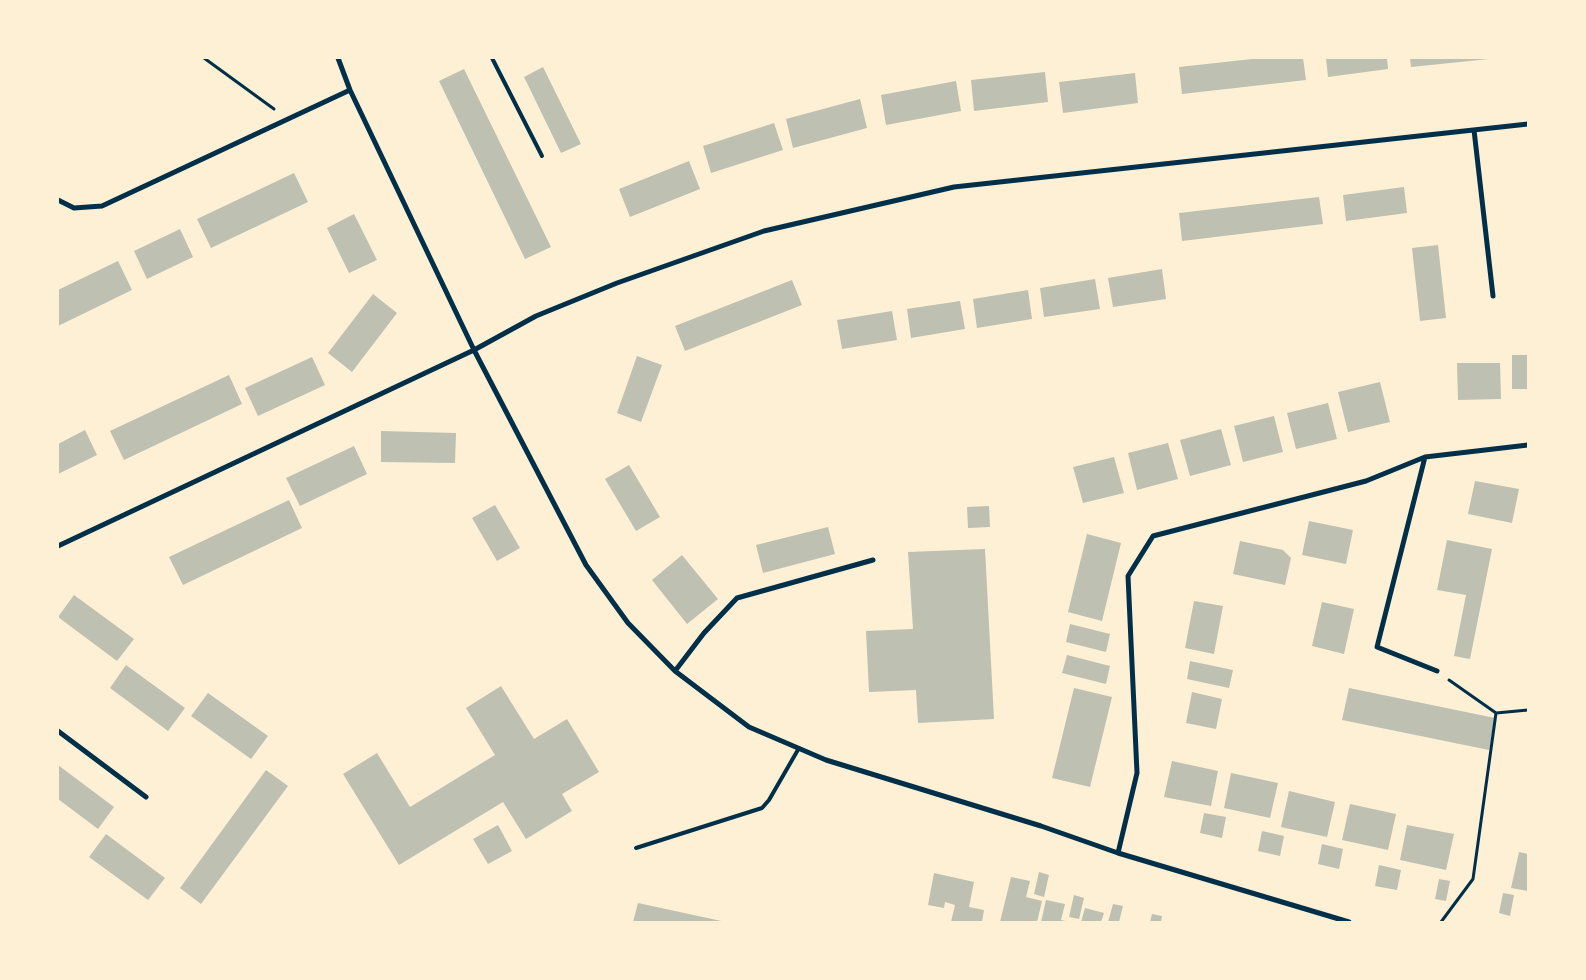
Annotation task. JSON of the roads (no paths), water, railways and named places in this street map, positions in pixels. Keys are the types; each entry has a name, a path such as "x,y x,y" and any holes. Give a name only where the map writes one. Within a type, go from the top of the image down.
{"street":[{"path":"340,58 350,90 474,350 586,565 628,623 675,671 749,727 826,760 1041,826 1118,853 1349,922"},
{"path":"58,200 74,208 102,206 350,90"},
{"path":"58,546 474,350 536,316 617,284 764,231 954,188 1528,124"},
{"path":"1474,130 1493,296"},
{"path":"1118,853 1137,773 1128,576 1153,536 1366,481 1424,457 1528,445"},
{"path":"1424,457 1377,647 1437,671"},
{"path":"675,671 704,633 736,598 873,560"},
{"path":"58,731 146,797"}],"lane":[{"path":"492,58 542,156"},
{"path":"636,848 762,808 769,800 799,748"}]}
